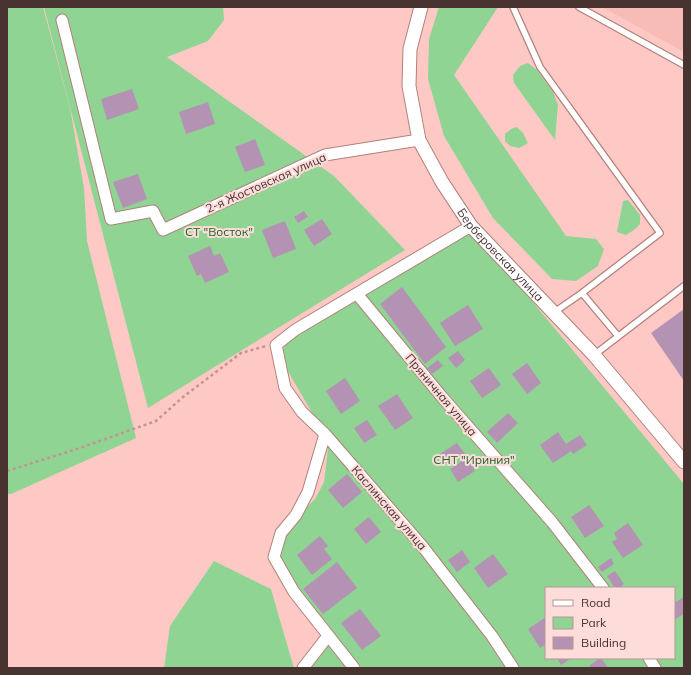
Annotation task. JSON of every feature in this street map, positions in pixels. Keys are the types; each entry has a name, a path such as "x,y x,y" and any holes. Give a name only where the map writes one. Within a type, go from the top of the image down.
{"street":[{"name":"Берберовская улица","path":"421,7 410,49 409,86 419,140 442,182 471,226 594,355 684,462"},
{"name":"2-я Жостовская улица","path":"62,20 111,219 153,211 163,230 325,155 419,140"},
{"path":"276,345 295,330 471,226"},
{"name":"Пряничная улица","path":"357,294 442,398 552,522 602,587"},
{"name":"Каслинская улица","path":"276,345 285,388 302,412 325,434 423,547 492,636 513,668"},
{"path":"325,434 308,492 296,515 281,534 274,557 294,592 354,668"},
{"path":"303,668 328,636"},
{"path":"650,659 655,668"}],"lane":[{"path":"513,7 540,68 660,233 582,293 553,313"},
{"path":"579,7 684,65"},
{"path":"594,355 684,286"},
{"path":"582,293 618,336"}],"path":[{"path":"7,471 80,448 156,421 183,397 241,354 262,347 276,345"}],"shaded area":[{"path":"602,7 684,7 684,52"}],"green space":[{"path":"7,7 43,7 70,108 84,188 87,241 136,438 11,494 7,494"},
{"name":"СТ \"Восток\"","path":"44,7 223,7 224,20 208,41 167,57 334,176 405,250 148,408"},
{"path":"439,7 498,7 454,75 566,236 596,239 604,249 598,266 576,281 552,279 493,218 444,136 428,79 429,39"},
{"path":"528,63 537,70 553,92 558,105 555,140 514,83 513,75 520,66"},
{"path":"517,127 523,133 528,143 519,148 510,146 505,141 505,134 511,129"},
{"path":"628,200 640,215 640,224 626,235 617,232 623,201"},
{"name":"СНТ \"Ириния\"","path":"472,229 684,484 684,668 298,668 328,630 293,582 277,555 278,536 315,499 324,482 328,448 314,416 279,356 290,337"},
{"path":"214,561 271,589 295,668 164,668 170,626"}],"building":[{"path":"132,89 139,109 107,120 101,99"},
{"path":"208,102 215,124 186,134 179,112"},
{"path":"255,139 265,165 245,172 235,147"},
{"path":"138,174 147,199 123,208 113,182"},
{"path":"304,211 308,217 298,223 294,217"},
{"path":"322,219 332,234 314,246 304,230"},
{"path":"285,221 296,249 273,258 262,230"},
{"path":"210,246 214,256 220,253 229,272 205,283 201,274 197,276 188,256"},
{"path":"402,287 446,347 425,364 380,304"},
{"path":"468,305 483,329 455,346 440,323"},
{"path":"684,309 684,381 651,333"},
{"path":"458,351 465,360 456,368 448,358"},
{"path":"438,360 443,366 432,374 427,368"},
{"path":"527,363 541,383 527,394 512,374"},
{"path":"489,368 501,385 482,398 470,381"},
{"path":"345,378 360,401 341,414 326,391"},
{"path":"397,394 413,418 395,430 378,406"},
{"path":"508,413 518,423 497,443 487,432"},
{"path":"367,420 377,435 364,443 354,428"},
{"path":"558,432 566,444 580,435 587,445 573,454 571,451 553,463 540,445"},
{"path":"457,443 465,454 448,466 440,454"},
{"path":"467,458 475,471 458,482 450,469"},
{"path":"347,474 362,492 343,508 328,490"},
{"path":"589,505 604,526 585,538 571,517"},
{"path":"369,517 381,532 366,544 354,529"},
{"path":"628,523 643,545 623,558 612,542 617,539 614,533"},
{"path":"320,536 328,546 324,549 332,559 312,575 297,555"},
{"path":"462,550 470,562 457,572 448,560"},
{"path":"493,554 508,574 488,588 474,568"},
{"path":"611,558 614,564 602,572 598,567"},
{"path":"337,562 357,588 323,614 303,589"},
{"path":"615,571 624,584 620,587 614,587 607,576"},
{"path":"684,597 684,614 675,619 675,602"},
{"path":"360,609 381,636 362,650 341,623"},
{"path":"545,618 545,645 540,648 528,629"},
{"path":"558,659 570,659 561,665"},
{"path":"599,659 602,659 608,668 590,668 589,666"}]}
